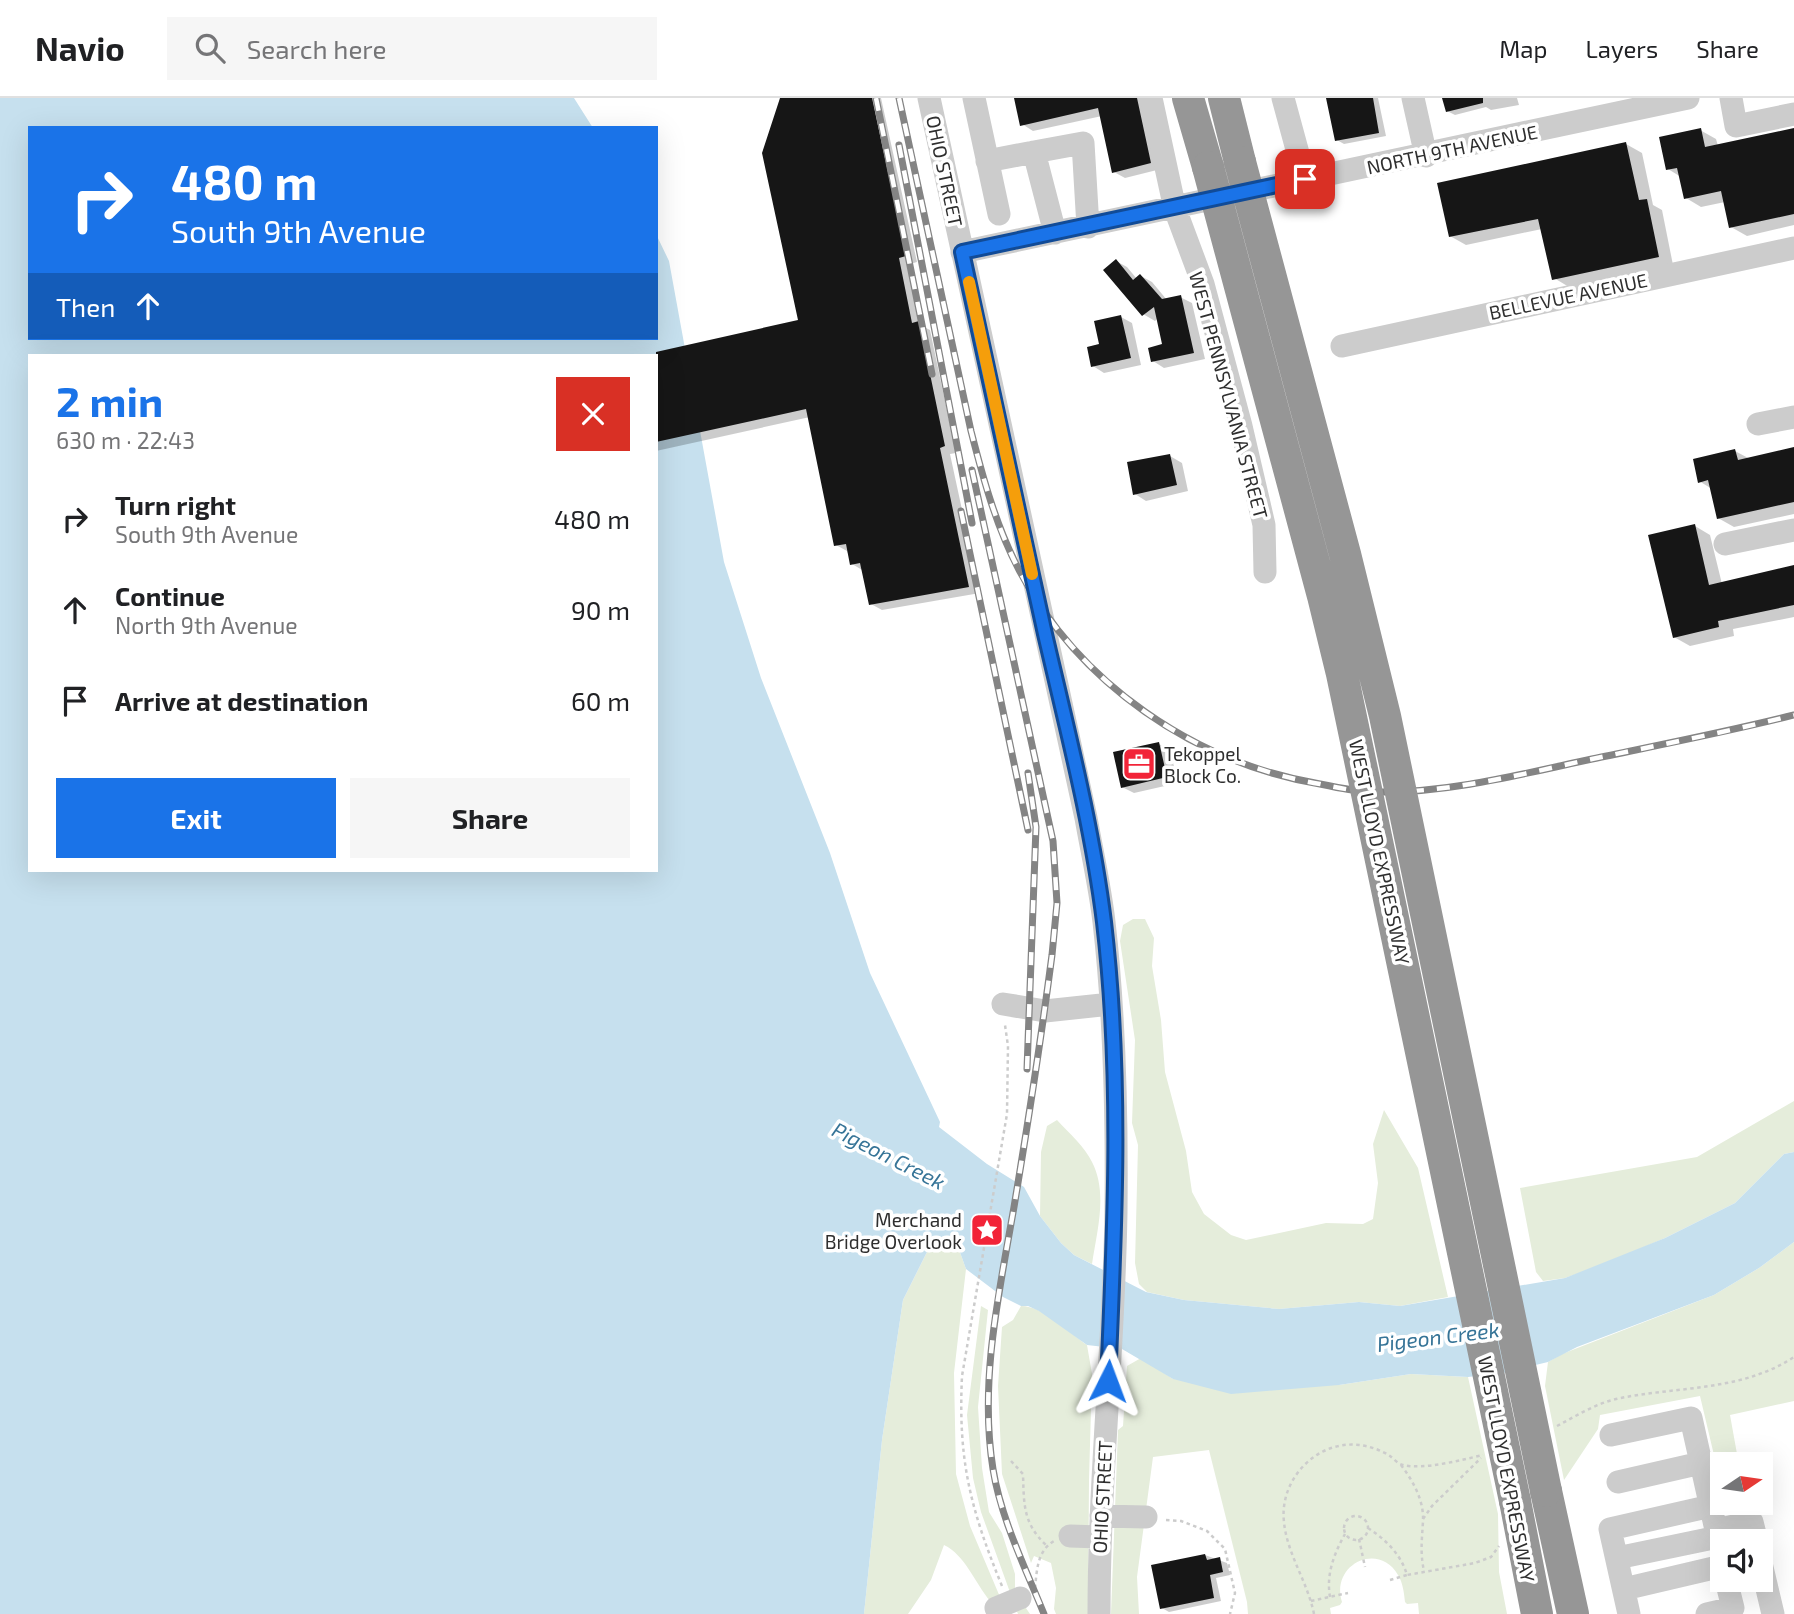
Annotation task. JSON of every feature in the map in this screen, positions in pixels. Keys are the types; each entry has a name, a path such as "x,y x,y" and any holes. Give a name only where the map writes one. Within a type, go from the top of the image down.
{"highway":[{"name":"WEST LLOYD EXPRESSWAY","path":"1188,98 1342,674 1537,1614"},
{"name":"WEST LLOYD EXPRESSWAY","path":"1224,98 1345,554 1385,716 1574,1614"}],"street":[{"name":"OHIO STREET","path":"929,98 1086,818 1103,920 1116,1104 1116,1215 1100,1527 1099,1614"},
{"path":"974,98 999,214"},
{"name":"WEST PENNSYLVANIA STREET","path":"1151,98 1175,209 1203,284 1241,426 1264,525 1265,572"},
{"path":"1283,98 1305,179"},
{"path":"1413,98 1426,156"},
{"name":"NORTH 9TH AVENUE","path":"962,252 1426,156 1662,101 1688,98"},
{"path":"1731,98 1736,126 1794,114"},
{"path":"987,161 1083,143 1088,227"},
{"path":"1034,152 1055,233"},
{"name":"BELLEVUE AVENUE","path":"1342,346 1794,248"},
{"path":"1758,424 1794,416"},
{"path":"1725,544 1794,530"},
{"path":"1003,1004 1045,1011 1111,1004"},
{"path":"1611,1435 1691,1418 1710,1502"},
{"path":"1618,1482 1701,1463"},
{"path":"1629,1614 1610,1529 1710,1506"},
{"path":"1070,1536 1146,1517"},
{"path":"1730,1529 1752,1522 1754,1529"},
{"path":"1617,1559 1710,1535"},
{"path":"1624,1589 1710,1569"},
{"path":"1706,1614 1733,1611 1729,1592"},
{"path":"1768,1592 1773,1614"}],"path":[{"path":"1003,1004 1008,1046 1007,1114 962,1376 963,1461 978,1527 1008,1603 1035,1592 1038,1563 1046,1545 1070,1536"},
{"path":"1423,1519 1432,1506 1485,1455"},
{"path":"1010,1461 1023,1474 1024,1510 1035,1535 1046,1545"},
{"path":"1401,1465 1412,1479 1420,1499 1423,1519 1420,1538 1424,1571"},
{"path":"1331,1597 1331,1565 1346,1533 1346,1522 1355,1516 1366,1521 1368,1528 1398,1555 1407,1575"},
{"path":"1146,1517 1181,1521 1207,1531 1225,1549 1235,1593 1230,1614"},
{"path":"1346,1533 1351,1538 1359,1539 1365,1535 1368,1528"},
{"path":"1359,1539 1365,1567"},
{"path":"1390,1580 1424,1571 1475,1563 1491,1557 1499,1545"},
{"path":"1311,1601 1348,1593"}],"green space":[{"path":"1133,919 1145,919 1154,938 1152,966 1161,1020 1165,1072 1186,1151 1192,1192 1204,1214 1231,1235 1246,1240 1326,1223 1363,1224 1373,1219 1378,1183 1373,1144 1384,1110 1418,1168 1448,1297 1400,1306 1359,1302 1279,1309 1184,1300 1147,1292 1139,1284 1135,1263 1138,1145 1132,1123 1135,1040 1120,941 1123,925"},
{"path":"1794,1101 1794,1152 1784,1154 1735,1203 1665,1238 1565,1278 1543,1281 1536,1272 1520,1188 1697,1157"},
{"path":"1057,1120 1085,1151 1097,1174 1100,1212 1092,1264 1074,1255 1061,1243 1040,1216 1041,1152 1047,1126"},
{"path":"946,1239 957,1244 966,1269 954,1373 956,1474 970,1526 1000,1597 990,1601 964,1562 944,1545 931,1580 908,1614 864,1614 882,1440 903,1300 927,1252 936,1243"},
{"path":"1794,1242 1794,1401 1730,1415 1737,1452 1713,1452 1700,1396 1600,1415 1598,1429 1564,1480 1545,1386 1548,1362 1562,1354 1714,1295 1759,1268"},
{"path":"981,1306 988,1310 978,1407 982,1468 989,1512 1002,1533 1015,1574 1015,1592 1030,1614 1018,1614 981,1512 973,1478 967,1415"},
{"path":"1021,1306 1047,1315 1087,1345 1092,1374 1088,1614 1056,1614 1056,1588 1051,1563 1034,1556 1031,1563 1002,1474 998,1386 1002,1327 1013,1320"},
{"path":"1141,1358 1173,1379 1339,1385 1411,1374 1468,1377 1498,1514 1499,1572 1507,1614 1419,1614 1418,1603 1405,1602 1401,1581 1390,1565 1369,1559 1349,1568 1340,1589 1342,1602 1330,1608 1331,1614 1248,1614 1209,1450 1153,1457 1137,1577 1139,1614 1111,1614 1118,1430 1123,1426 1127,1366"}],"water":[{"name":"Pigeon Creek","path":"0,98 574,98 592,126 28,126 28,340 658,340 658,238 669,261 724,562 761,678 830,853 870,973 940,1122 939,1127 987,1164 1024,1187 1040,1216 1074,1255 1146,1292 1184,1300 1279,1309 1359,1302 1400,1306 1565,1278 1665,1238 1735,1203 1784,1154 1794,1152 1794,1242 1759,1268 1714,1295 1577,1347 1548,1362 1503,1373 1468,1377 1411,1374 1339,1385 1231,1394 1173,1379 1122,1349 1087,1345 1039,1311 1003,1297 966,1269 957,1244 946,1239 936,1243 927,1252 903,1300 882,1440 864,1614 0,1614"}],"building":[{"path":"780,98 872,98 906,256 899,258 912,323 919,321 945,446 940,448 969,587 869,605 860,563 850,565 846,544 834,546 806,409 658,442 656,352 798,320 762,153"},
{"path":"1014,98 1137,98 1151,163 1112,173 1098,108 1020,126"},
{"path":"1326,98 1373,98 1379,133 1335,141"},
{"path":"1442,98 1483,98 1483,103 1446,112"},
{"path":"1701,128 1705,147 1794,128 1794,214 1729,228 1721,191 1684,199 1677,168 1666,170 1659,137"},
{"path":"1626,142 1639,200 1647,199 1659,257 1552,280 1538,219 1449,237 1437,183"},
{"path":"1116,259 1133,280 1140,274 1162,299 1181,295 1194,353 1151,362 1148,348 1162,344 1154,307 1142,316 1103,270"},
{"path":"1121,315 1131,358 1091,367 1087,347 1099,344 1094,321"},
{"path":"1794,447 1794,502 1717,519 1708,480 1698,483 1693,459 1735,449 1738,460"},
{"path":"1170,454 1177,485 1133,495 1127,462"},
{"path":"1695,524 1709,585 1794,565 1794,605 1718,621 1719,627 1673,638 1648,535"},
{"path":"1159,742 1167,777 1121,788 1113,752"},
{"path":"1205,1554 1207,1560 1220,1557 1223,1572 1210,1575 1214,1598 1160,1609 1151,1565"}],"railway":[{"path":"876,98 932,374"},
{"path":"899,98 971,431 1003,536 1019,570 1044,611 1074,649 1108,682 1145,712 1186,737 1229,758 1274,773 1341,788 1378,792 1485,782 1794,715"},
{"path":"899,145 972,523"},
{"path":"972,470 1053,841 1057,903 1039,1050 997,1305 988,1403 989,1436 997,1488 1014,1543 1044,1614"},
{"path":"961,511 1028,830"},
{"path":"1027,1069 1036,827 1028,773"}],"slow traffic":[{"path":"969,282 1032,574"}],"place":[{"name":"Tekoppel Block Co.","path":"1139,764"},
{"name":"Merchand Bridge Overlook","path":"987,1230"}],"route":[{"path":"1108,1381 1116,1215 1116,1104 1103,920 1086,818 962,252 1175,209 1305,179"}]}
